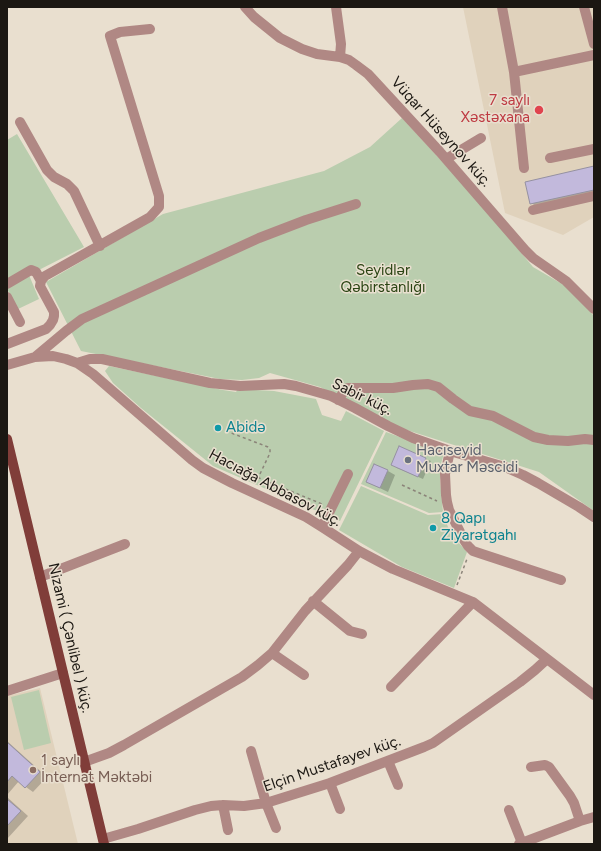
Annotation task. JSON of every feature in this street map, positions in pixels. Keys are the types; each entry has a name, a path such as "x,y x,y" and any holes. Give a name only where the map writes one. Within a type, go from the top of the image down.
{"main road":[{"name":"Nizami ( Çənlibel ) küç.","path":"7,439 103,841"}],"street":[{"name":"Vüqar Hüseynov küç.","path":"245,7 254,17 280,38 302,49 349,60 368,74 446,159 533,258 566,281 594,309"},
{"path":"336,7 341,44 340,57"},
{"path":"502,7 514,72 524,168"},
{"path":"584,7 594,44"},
{"path":"7,344 46,329 53,320 54,312 40,286 41,281 45,276 150,217 159,207 159,196 110,36 120,32 150,29"},
{"path":"514,72 594,54"},
{"path":"20,122 47,170 54,177 67,184 74,191 100,246"},
{"path":"446,159 481,138"},
{"path":"550,158 594,149"},
{"path":"533,210 594,196"},
{"path":"35,357 82,319 259,238 306,220 356,204"},
{"path":"7,284 31,270 36,272 41,281"},
{"path":"7,297 20,322"},
{"name":"Hacıağa Abbasov küç.","path":"7,365 35,357 54,356 77,363 203,468 306,517 359,551 393,569 473,602 594,695"},
{"name":"Sabir küç.","path":"77,363 90,359 102,359 210,383 240,386 284,384 331,396 413,438 523,475 550,489 594,517"},
{"path":"338,400 344,390 348,388 393,388 428,384 438,387 470,410 493,416 534,437 548,440 594,440"},
{"path":"450,451 445,470 447,502 449,510 464,540 473,551 561,580"},
{"path":"322,526 348,474"},
{"path":"40,578 125,544"},
{"path":"84,762 109,753 223,688 242,676 272,653 313,601 348,565 359,551"},
{"path":"313,601 350,631 362,634"},
{"path":"392,687 473,602"},
{"path":"272,653 304,675"},
{"name":"Elçin Mustafayev küç.","path":"103,841 210,806 244,806 266,803 330,783 424,747 433,743 520,682 547,659"},
{"path":"7,691 63,673"},
{"path":"251,751 266,803 276,828"},
{"path":"388,761 398,785"},
{"path":"531,767 545,765 549,767 570,796 580,821"},
{"path":"330,783 340,809"},
{"path":"223,805 228,830"},
{"path":"509,810 521,844 594,817"}],"path":[{"path":"226,431 268,447 270,453 259,478 331,508"},
{"path":"422,467 445,470"},
{"path":"402,485 437,501 447,502"},
{"path":"454,594 466,560 473,551"}],"shaded area":[{"name":"7 saylı Xəstəxana","path":"463,7 594,7 594,217 563,235 505,213"},
{"name":"1 saylı İnternat Məktəbi","path":"40,688 78,844 7,844 7,696"}],"green space":[{"name":"Seyidlər Qəbirstanlığı","path":"402,118 473,195 533,267 569,288 594,316 594,511 539,472 391,425 320,387 270,373 259,378 242,380 220,379 81,351 46,282 163,214 324,171 370,147"},
{"path":"17,134 84,247 29,275 39,299 18,309 7,289 7,140"},
{"path":"109,366 223,390 236,392 238,389 274,391 316,399 322,415 341,421 346,411 384,431 340,521 213,466 141,408 113,383 105,371"},
{"path":"386,432 444,453 441,464 440,480 443,512 429,513 361,484"},
{"path":"361,486 428,515 443,514 448,527 467,552 454,588 402,567 339,530"},
{"path":"39,690 51,743 24,750 11,697"}],"building":[{"path":"594,166 594,190 530,204 525,182"},
{"path":"399,446 426,458 418,477 391,465"},
{"path":"374,464 388,470 380,488 366,482"},
{"path":"7,742 40,772 25,788 12,776 7,782"},
{"path":"7,799 21,811 7,826"}],"place":[{"name":"7 saylı Xəstəxana","path":"539,110"},
{"name":"Abidə","path":"218,428"},
{"name":"Hacıseyid Muxtar Məscidi","path":"408,460"},
{"name":"8 Qapı Ziyarətgahı","path":"433,528"},
{"name":"1 saylı İnternat Məktəbi","path":"33,770"}]}
